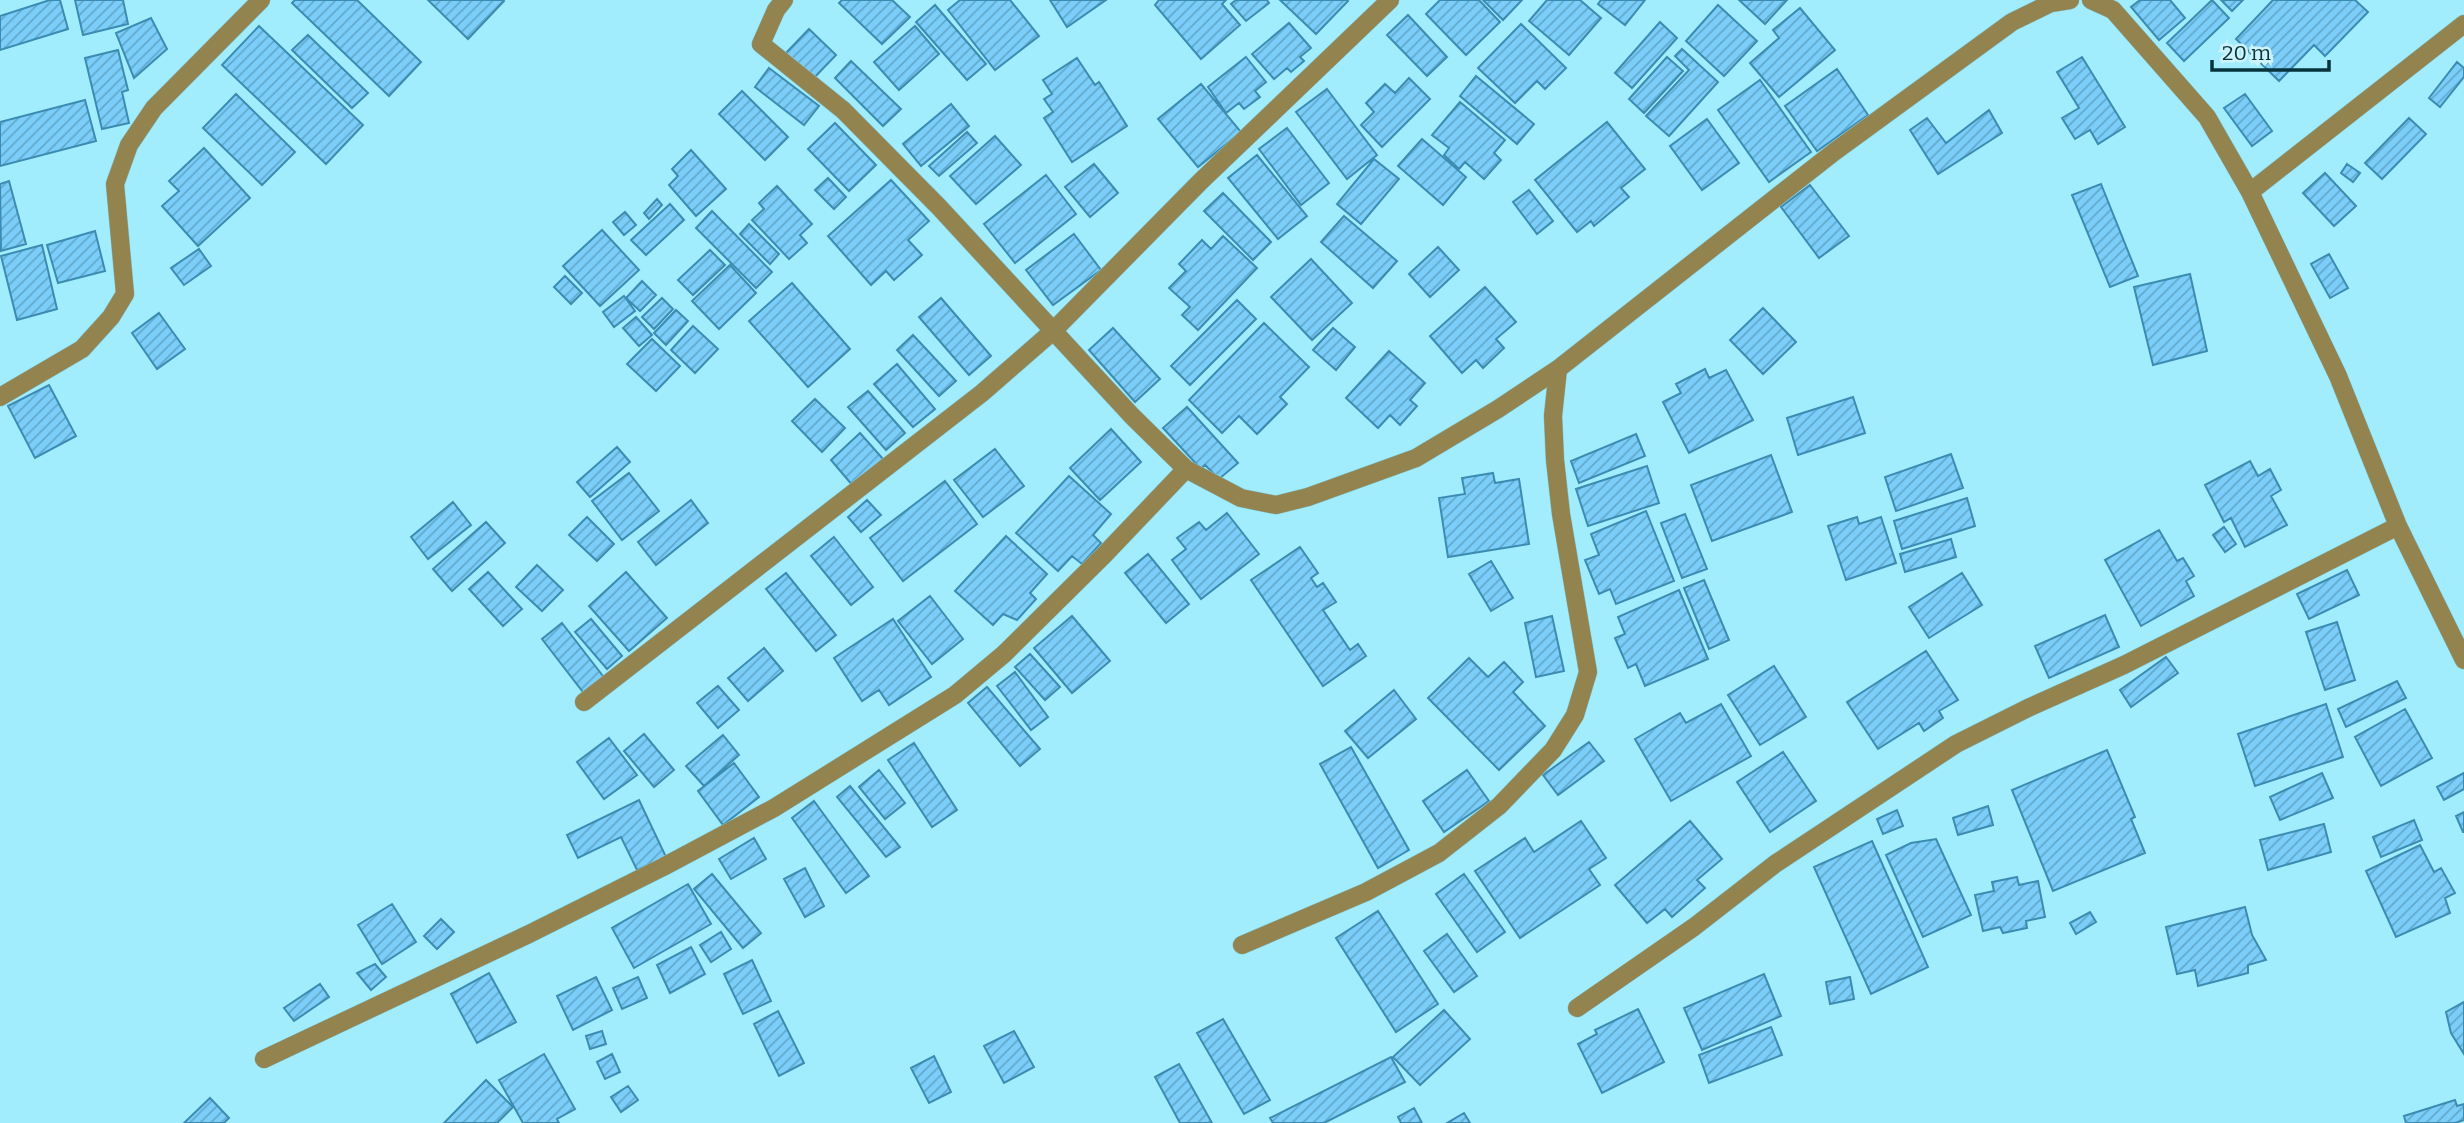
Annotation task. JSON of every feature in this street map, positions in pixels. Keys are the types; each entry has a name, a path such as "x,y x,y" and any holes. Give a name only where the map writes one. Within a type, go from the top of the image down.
{"street":[{"path":"0,397 82,349 111,317 125,294 115,184 129,145 154,108 261,0"},
{"path":"784,0 776,9 761,44 843,110 939,207 1132,416 1186,469 1241,498 1276,505 1308,497 1416,458 1498,409 1558,369 1834,152 2012,22 2051,3 2070,0"},
{"path":"584,702 982,393 1052,332 1201,181 1390,0"},
{"path":"2091,0 2113,10 2207,117 2250,192 2338,376 2398,526 2464,660"},
{"path":"2250,192 2464,24"},
{"path":"1242,945 1366,892 1439,853 1499,806 1553,750 1575,715 1588,672 1561,514 1557,474 1553,416 1558,369"},
{"path":"264,1059 663,867 774,808 899,731 955,695 1004,654 1186,469"},
{"path":"1577,1008 1694,927 1775,864 1956,744 2124,665 2398,526"}],"building":[{"path":"50,0 60,0 68,29 0,50 0,16"},
{"path":"75,0 123,0 128,24 83,35"},
{"path":"295,0 357,0 421,62 389,96 292,3"},
{"path":"428,0 503,0 504,1 468,39"},
{"path":"842,0 892,0 910,17 882,44 839,3"},
{"path":"960,0 1010,0 1039,36 995,70 948,10"},
{"path":"1050,0 1106,0 1067,27"},
{"path":"1159,0 1226,0 1222,4 1240,25 1201,59 1155,5"},
{"path":"1236,0 1267,0 1269,3 1246,21 1231,4"},
{"path":"1280,0 1347,0 1348,1 1316,34"},
{"path":"1440,0 1479,0 1500,22 1466,55 1426,14"},
{"path":"1483,0 1522,0 1503,20"},
{"path":"1547,0 1580,0 1601,18 1569,55 1529,21"},
{"path":"1601,0 1645,0 1625,25 1598,4"},
{"path":"1739,0 1787,0 1765,24"},
{"path":"2140,0 2170,0 2185,18 2159,40 2131,7"},
{"path":"2212,0 2229,18 2184,61 2167,43"},
{"path":"2221,0 2243,0 2232,11"},
{"path":"2273,0 2355,0 2368,12 2325,56 2314,45 2279,81 2236,39"},
{"path":"935,5 986,64 967,80 916,22"},
{"path":"1718,5 1757,41 1724,76 1686,41"},
{"path":"1800,8 1835,50 1779,97 1750,63 1779,38 1773,30"},
{"path":"1408,15 1447,57 1427,76 1387,35"},
{"path":"151,18 167,49 134,78 116,33"},
{"path":"1660,22 1677,38 1632,88 1615,73"},
{"path":"1289,23 1311,48 1300,57 1304,61 1291,72 1287,68 1274,79 1252,54"},
{"path":"1521,24 1566,68 1545,89 1537,81 1515,103 1478,68"},
{"path":"259,26 363,125 326,164 222,65"},
{"path":"915,26 939,54 899,90 874,62"},
{"path":"809,29 836,55 810,82 783,56"},
{"path":"308,35 368,93 352,108 292,50"},
{"path":"1682,49 1718,82 1669,136 1646,116 1689,70 1675,56"},
{"path":"118,50 128,90 122,92 129,123 102,129 85,58"},
{"path":"1246,57 1266,82 1255,91 1260,97 1244,109 1239,103 1226,113 1208,87"},
{"path":"1667,57 1683,71 1644,113 1629,99"},
{"path":"2082,57 2125,127 2098,144 2090,130 2075,139 2062,118 2079,108 2057,72"},
{"path":"1077,58 1095,85 1099,82 1127,126 1072,162 1044,118 1053,112 1044,99 1052,94 1043,80"},
{"path":"851,61 901,109 883,126 835,78"},
{"path":"2457,62 2464,68 2464,77 2440,107 2429,98"},
{"path":"769,68 819,106 804,125 755,87"},
{"path":"1837,69 1868,115 1817,151 1785,106"},
{"path":"1476,76 1534,124 1517,144 1460,96"},
{"path":"1409,78 1430,99 1382,147 1361,125 1374,112 1366,103 1385,84 1395,93"},
{"path":"1760,80 1811,152 1769,182 1718,110"},
{"path":"1201,84 1241,132 1198,167 1158,119"},
{"path":"1327,89 1377,155 1347,179 1296,112"},
{"path":"742,91 788,137 765,160 719,114"},
{"path":"236,94 295,152 262,185 203,128"},
{"path":"2245,94 2272,131 2252,146 2224,108"},
{"path":"85,100 96,141 0,166 0,122"},
{"path":"1460,102 1505,140 1494,153 1501,160 1484,179 1465,162 1459,169 1444,155 1449,148 1432,135"},
{"path":"951,104 969,126 921,166 903,144"},
{"path":"1989,110 2002,133 1938,174 1910,130 1927,118 1946,143"},
{"path":"2409,118 2426,134 2382,179 2365,163"},
{"path":"1707,119 1739,163 1702,190 1670,146"},
{"path":"1607,122 1645,169 1621,188 1629,197 1594,226 1591,221 1577,232 1535,180"},
{"path":"835,123 876,165 849,191 808,149"},
{"path":"1287,128 1329,183 1301,205 1259,149"},
{"path":"967,132 977,143 939,176 929,166"},
{"path":"995,136 1021,165 976,204 950,176"},
{"path":"1422,139 1466,177 1443,205 1398,166"},
{"path":"204,148 250,198 198,246 162,206 179,191 169,181"},
{"path":"691,150 726,189 696,216 669,185 678,176 672,169"},
{"path":"1257,155 1307,216 1278,239 1228,178"},
{"path":"1374,159 1399,179 1361,224 1337,204"},
{"path":"1094,164 1118,193 1090,217 1065,187"},
{"path":"2347,164 2360,173 2353,182 2341,173"},
{"path":"2325,173 2356,206 2334,226 2303,193"},
{"path":"1046,175 1076,214 1015,263 984,224"},
{"path":"828,178 846,197 834,209 815,190"},
{"path":"891,180 929,221 908,240 922,255 894,280 886,271 871,285 828,236"},
{"path":"9,181 26,244 1,251 0,184"},
{"path":"2101,184 2138,276 2110,287 2072,195"},
{"path":"1810,185 1849,236 1819,258 1781,207"},
{"path":"777,186 812,224 800,235 807,243 789,259 752,220 764,209 759,203"},
{"path":"1529,190 1553,221 1537,234 1513,202"},
{"path":"1223,193 1271,242 1253,260 1204,211"},
{"path":"657,199 662,205 649,219 644,213"},
{"path":"670,204 684,220 646,255 631,240"},
{"path":"712,211 772,272 756,288 696,228"},
{"path":"625,212 636,225 624,235 613,222"},
{"path":"1344,216 1397,261 1373,288 1321,242"},
{"path":"749,224 779,254 770,264 740,234"},
{"path":"602,230 639,270 600,306 563,266"},
{"path":"95,231 105,271 58,283 47,245"},
{"path":"1074,234 1101,270 1053,305 1026,270"},
{"path":"1223,236 1257,268 1198,330 1182,315 1190,307 1169,288 1186,271 1179,264 1202,240 1211,249"},
{"path":"42,245 57,309 17,320 1,256"},
{"path":"1438,247 1459,270 1430,297 1409,274"},
{"path":"199,249 211,266 184,285 171,268"},
{"path":"710,250 725,265 693,295 678,280"},
{"path":"2329,254 2348,288 2330,298 2311,264"},
{"path":"1311,259 1352,303 1312,340 1271,297"},
{"path":"730,265 756,293 719,329 692,301"},
{"path":"2190,274 2207,351 2153,365 2134,287"},
{"path":"565,276 582,293 571,304 554,287"},
{"path":"642,281 656,295 640,311 626,298"},
{"path":"792,283 850,349 808,387 749,321"},
{"path":"1485,287 1516,322 1496,339 1504,348 1483,368 1476,360 1462,373 1430,336"},
{"path":"624,296 635,311 614,327 603,312"},
{"path":"662,298 673,309 654,329 642,317"},
{"path":"941,298 991,356 969,375 919,317"},
{"path":"1237,300 1256,319 1190,385 1171,366"},
{"path":"1763,308 1796,342 1763,374 1730,340"},
{"path":"676,310 688,321 666,345 654,333"},
{"path":"159,313 185,349 157,369 132,333"},
{"path":"636,317 652,335 639,346 623,328"},
{"path":"1264,323 1309,367 1280,397 1287,404 1257,434 1239,416 1222,433 1189,400"},
{"path":"693,326 718,349 695,373 671,350"},
{"path":"1113,328 1160,379 1135,402 1089,350"},
{"path":"1333,328 1355,347 1336,370 1313,350"},
{"path":"913,335 956,381 939,396 897,350"},
{"path":"652,339 680,366 656,391 627,364"},
{"path":"1389,351 1425,383 1410,400 1417,406 1400,425 1390,415 1378,428 1346,398"},
{"path":"897,364 935,409 913,427 874,384"},
{"path":"1705,369 1709,378 1726,370 1753,420 1689,453 1663,402 1681,393 1676,384"},
{"path":"49,385 76,436 35,458 8,406"},
{"path":"868,391 905,433 886,450 848,407"},
{"path":"1853,397 1865,433 1798,455 1787,418"},
{"path":"815,399 845,428 822,452 792,421"},
{"path":"1187,407 1238,463 1219,479 1205,465 1201,469 1163,428"},
{"path":"1111,429 1141,462 1100,500 1070,468"},
{"path":"860,433 883,459 853,486 831,460"},
{"path":"1636,434 1645,456 1579,483 1571,461"},
{"path":"617,447 630,462 590,497 577,482"},
{"path":"995,449 1024,486 983,517 954,480"},
{"path":"1951,454 1963,488 1896,511 1885,477"},
{"path":"1771,455 1792,512 1712,541 1691,485"},
{"path":"2250,461 2258,476 2270,469 2281,490 2271,496 2287,525 2245,547 2231,518 2224,522 2205,485"},
{"path":"1647,466 1659,503 1588,526 1576,489"},
{"path":"629,473 659,511 622,540 592,501"},
{"path":"1493,473 1495,483 1519,479 1529,544 1448,557 1439,498 1465,494 1462,478"},
{"path":"1069,476 1111,514 1093,535 1101,543 1082,564 1072,556 1058,571 1016,533"},
{"path":"945,481 977,524 903,581 870,538"},
{"path":"1967,498 1975,526 1902,549 1894,521"},
{"path":"691,500 708,523 656,565 638,542"},
{"path":"867,500 881,515 861,532 848,517"},
{"path":"453,502 471,525 428,559 411,537"},
{"path":"1646,511 1674,581 1616,604 1610,589 1599,594 1585,560 1599,555 1591,534"},
{"path":"1227,513 1259,554 1201,599 1172,560 1186,549 1177,538 1199,522 1206,530"},
{"path":"1685,514 1707,569 1682,578 1661,523"},
{"path":"587,517 614,544 597,561 569,535"},
{"path":"1857,517 1859,524 1881,517 1896,563 1846,580 1828,526"},
{"path":"486,522 505,543 452,591 433,569"},
{"path":"2224,527 2236,544 2225,552 2213,535"},
{"path":"2159,530 2177,561 2183,558 2194,576 2186,581 2194,596 2141,626 2105,560"},
{"path":"1006,536 1047,574 1030,593 1036,599 1017,620 1003,614 993,625 955,591"},
{"path":"834,537 873,587 851,605 811,556"},
{"path":"1951,539 1956,557 1905,572 1900,554"},
{"path":"1300,547 1318,573 1311,578 1317,587 1323,583 1336,602 1323,610 1350,650 1358,644 1366,656 1323,686 1251,580"},
{"path":"1148,554 1189,604 1166,623 1125,573"},
{"path":"1491,561 1513,598 1491,611 1469,574"},
{"path":"537,565 563,590 542,611 516,587"},
{"path":"2347,570 2359,595 2309,619 2297,594"},
{"path":"488,572 522,609 503,626 469,589"},
{"path":"626,572 667,618 629,651 589,606"},
{"path":"786,573 836,635 816,651 766,589"},
{"path":"1962,573 1982,605 1929,638 1909,607"},
{"path":"1704,580 1729,640 1709,649 1684,588"},
{"path":"1679,590 1708,659 1645,686 1636,664 1628,668 1615,638 1625,634 1618,617"},
{"path":"930,596 963,639 932,664 898,621"},
{"path":"2105,615 2119,647 2049,678 2035,646"},
{"path":"1072,616 1110,661 1072,693 1034,648"},
{"path":"1552,616 1564,671 1536,677 1525,623"},
{"path":"591,619 622,656 607,669 575,632"},
{"path":"893,619 931,677 889,705 879,690 862,701 834,658"},
{"path":"2337,622 2355,680 2325,690 2306,632"},
{"path":"562,623 606,680 586,696 542,639"},
{"path":"764,648 783,671 748,701 728,678"},
{"path":"1926,651 1958,700 1939,711 1943,718 1924,731 1919,723 1878,749 1847,702"},
{"path":"1030,654 1060,687 1045,700 1015,667"},
{"path":"2166,657 2178,673 2131,707 2120,690"},
{"path":"1469,658 1488,677 1504,662 1523,682 1513,692 1545,726 1499,770 1428,698"},
{"path":"1774,666 1806,717 1760,745 1728,695"},
{"path":"1015,672 1048,717 1031,730 997,686"},
{"path":"2397,681 2406,698 2346,727 2338,709"},
{"path":"718,686 739,710 718,728 697,703"},
{"path":"987,687 1040,749 1020,766 968,703"},
{"path":"1394,690 1416,719 1368,758 1345,731"},
{"path":"1721,704 1751,756 1671,801 1635,739 1680,713 1686,723"},
{"path":"2326,704 2343,757 2255,786 2238,734"},
{"path":"2405,709 2432,758 2381,786 2355,737"},
{"path":"644,734 674,770 654,787 624,751"},
{"path":"723,735 739,755 704,786 686,766"},
{"path":"609,738 637,775 604,799 577,762"},
{"path":"1589,742 1604,761 1558,795 1543,775"},
{"path":"914,743 957,810 932,827 888,760"},
{"path":"1351,747 1409,850 1378,868 1320,764"},
{"path":"2107,750 2135,817 2131,819 2145,853 2053,891 2012,790"},
{"path":"1783,752 1816,801 1770,832 1737,782"},
{"path":"734,763 759,797 723,825 698,791"},
{"path":"879,770 905,803 885,819 859,787"},
{"path":"1467,770 1489,801 1444,832 1423,801"},
{"path":"2322,773 2333,798 2280,820 2270,797"},
{"path":"2464,773 2464,789 2444,800 2437,787"},
{"path":"850,786 900,847 886,857 837,797"},
{"path":"639,800 666,857 637,870 621,837 578,858 567,835"},
{"path":"814,801 869,876 846,893 792,818"},
{"path":"1988,806 1993,825 1958,835 1953,818"},
{"path":"1897,810 1903,826 1883,834 1877,819"},
{"path":"2464,812 2464,832 2463,832 2456,816"},
{"path":"2414,820 2422,840 2381,857 2373,837"},
{"path":"1581,821 1606,858 1589,869 1600,885 1520,938 1475,871 1525,838 1534,852"},
{"path":"1690,821 1722,859 1697,880 1705,888 1672,917 1665,909 1647,923 1615,885"},
{"path":"2324,824 2331,852 2268,870 2260,840"},
{"path":"754,838 766,859 731,879 719,859"},
{"path":"1936,839 1971,915 1923,937 1886,855 1911,843"},
{"path":"1872,841 1928,967 1871,994 1814,867"},
{"path":"2420,845 2434,872 2441,868 2455,893 2445,898 2450,913 2396,937 2366,871"},
{"path":"805,868 824,906 805,917 784,879"},
{"path":"712,874 761,933 743,948 694,889"},
{"path":"1464,874 1505,932 1477,952 1436,894"},
{"path":"2017,877 2019,885 2038,881 2045,917 2026,921 2027,928 2003,933 2000,927 1983,931 1975,895 1994,891 1992,882"},
{"path":"688,884 711,924 634,968 612,928"},
{"path":"392,904 416,942 382,964 358,925"},
{"path":"2245,907 2252,935 2266,960 2248,965 2248,973 2198,986 2195,970 2177,974 2166,927"},
{"path":"1378,911 1438,1004 1396,1032 1336,938"},
{"path":"2090,912 2096,922 2076,934 2070,923"},
{"path":"441,919 454,932 437,949 424,936"},
{"path":"721,932 731,949 711,962 700,945"},
{"path":"1447,934 1477,976 1454,992 1424,951"},
{"path":"691,947 705,974 670,993 657,965"},
{"path":"752,960 771,1001 743,1014 724,974"},
{"path":"375,964 386,977 371,990 357,973"},
{"path":"489,973 516,1022 477,1043 451,994"},
{"path":"1764,974 1781,1016 1702,1050 1684,1008"},
{"path":"596,977 612,1010 573,1030 557,996"},
{"path":"638,977 647,998 622,1009 613,988"},
{"path":"1850,977 1854,999 1830,1004 1826,982"},
{"path":"320,984 329,997 294,1021 284,1008"},
{"path":"2464,1002 2464,1054 2451,1033 2446,1012"},
{"path":"1638,1009 1664,1062 1602,1093 1578,1044 1597,1034 1595,1030"},
{"path":"1444,1010 1470,1039 1420,1085 1393,1057"},
{"path":"778,1011 804,1063 779,1076 754,1024"},
{"path":"1223,1019 1270,1100 1244,1114 1197,1033"},
{"path":"1771,1027 1782,1055 1709,1083 1699,1055"},
{"path":"602,1031 606,1044 590,1049 586,1036"},
{"path":"1014,1031 1034,1067 1004,1083 984,1046"},
{"path":"544,1054 575,1109 557,1119 559,1123 523,1123 499,1080"},
{"path":"612,1054 620,1072 605,1079 597,1062"},
{"path":"934,1056 951,1092 929,1103 911,1068"},
{"path":"1391,1057 1405,1082 1324,1123 1273,1123 1270,1118"},
{"path":"1179,1064 1212,1123 1180,1123 1155,1077"},
{"path":"486,1080 513,1107 497,1123 444,1123"},
{"path":"628,1086 638,1100 621,1112 611,1097"},
{"path":"210,1098 229,1118 224,1123 184,1123"},
{"path":"2455,1100 2457,1106 2464,1104 2464,1120 2455,1123 2406,1123 2404,1116"},
{"path":"1414,1108 1422,1123 1401,1123 1398,1117"},
{"path":"1464,1113 1470,1123 1447,1123"}]}
